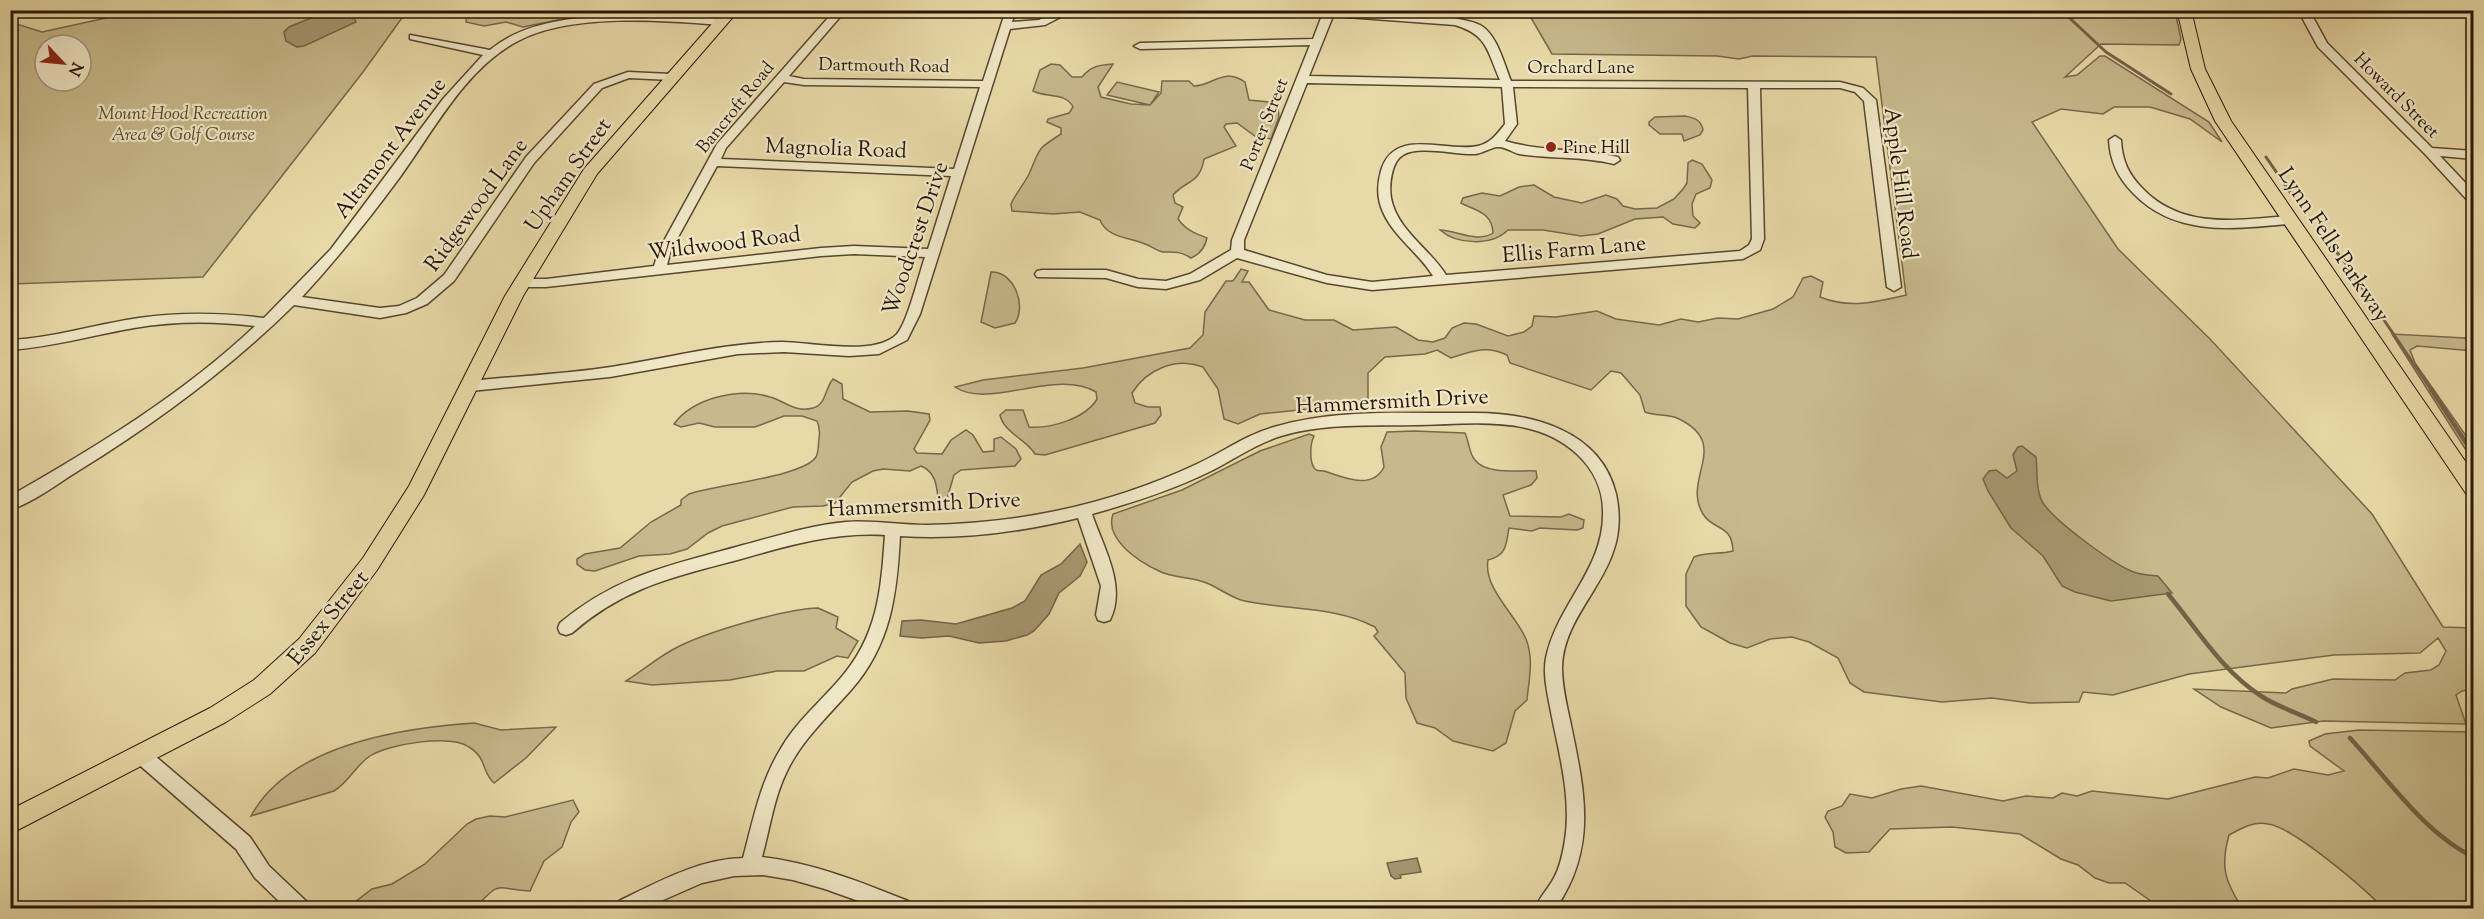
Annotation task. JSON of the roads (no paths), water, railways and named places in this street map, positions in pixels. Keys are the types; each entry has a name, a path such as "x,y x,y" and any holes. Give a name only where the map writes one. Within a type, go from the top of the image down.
{"main road":[{"name":"Lynn Fells Parkway","path":"2184,10 2198,69 2212,102 2289,220 2474,490"},
{"name":"Upham Street","path":"471,386 521,283 598,160 727,16"},
{"name":"Essex Street","path":"10,823 142,756 251,695 281,671 307,646 348,595 396,524 428,471 471,386"}],"street":[{"name":"Bancroft Road","path":"659,271 665,250 712,162 841,10"},
{"path":"864,10 1009,17 1035,24 1069,10"},
{"name":"Howard Street","path":"2303,10 2322,45 2429,151 2474,200"},
{"path":"1330,12 1456,22 1474,27 1485,36 1508,84 1512,124 1497,143 1480,150 1404,150 1392,159 1385,188 1387,206 1404,231 1434,264 1442,280"},
{"name":"Porter Street","path":"1237,252 1242,230 1330,12"},
{"name":"Altamont Avenue","path":"10,504 145,422 206,376 292,300 350,234 457,90 493,54 526,33 568,24 727,16"},
{"name":"Woodcrest Drive","path":"471,386 610,372 738,349 784,347 849,351 879,349 895,343 904,333 933,253 1009,17"},
{"path":"414,37 493,54"},
{"path":"1140,46 1317,42"},
{"name":"Ridgewood Lane","path":"292,300 380,313 401,310 422,301 449,278 530,160 598,86 628,75 671,77"},
{"name":"Dartmouth Road","path":"781,78 807,82 987,84"},
{"name":"Orchard Lane","path":"1302,79 1508,84 1839,86 1860,90"},
{"name":"Ellis Farm Lane","path":"1237,252 1245,257 1354,284 1384,286 1734,257 1750,252 1758,238 1754,86"},
{"name":"Apple Hill Road","path":"1860,90 1870,100 1894,287"},
{"path":"2115,140 2115,158 2120,169 2143,199 2165,214 2187,222 2209,225 2289,220"},
{"path":"1497,143 1519,150 1583,153 1614,160"},
{"path":"2429,151 2474,155"},
{"name":"Magnolia Road","path":"712,162 958,173"},
{"name":"Wildwood Road","path":"521,283 546,283 828,251 933,253"},
{"path":"1042,274 1098,274 1145,284 1172,284 1195,278 1237,252"},
{"path":"10,345 46,343 121,326 175,318 222,318 266,323"},
{"name":"Hammersmith Drive","path":"566,628 602,597 653,576 811,534 851,528 944,530 1005,525 1083,510 1158,488 1210,465 1253,441 1279,431 1308,425 1501,419 1535,425 1563,436 1580,447 1597,466 1605,480 1611,506 1611,529 1607,551 1595,578 1564,626 1554,662 1556,691 1576,808 1577,836 1566,875 1545,909"},
{"path":"1083,510 1109,586 1104,615"},
{"path":"751,865 781,765 810,723 857,671 879,635 887,609 893,530"},
{"path":"142,756 243,843 262,872 299,909"},
{"path":"626,909 681,880 711,871 751,865 778,867 814,875 901,909"}],"waterway":[{"path":"2061,10 2106,52 2171,94"},
{"path":"2266,157 2292,195"},
{"path":"2320,232 2344,261 2432,391"},
{"path":"2431,389 2474,455"},
{"path":"2168,594 2222,662 2247,686 2274,703 2316,722"},
{"path":"2350,738 2423,820 2439,835 2474,857"}],"place":[{"name":"Pine Hill","path":"1551,147"}],"park label":[{"name":"Mount Hood Recreation Area & Golf Course","path":"183,123"}]}
